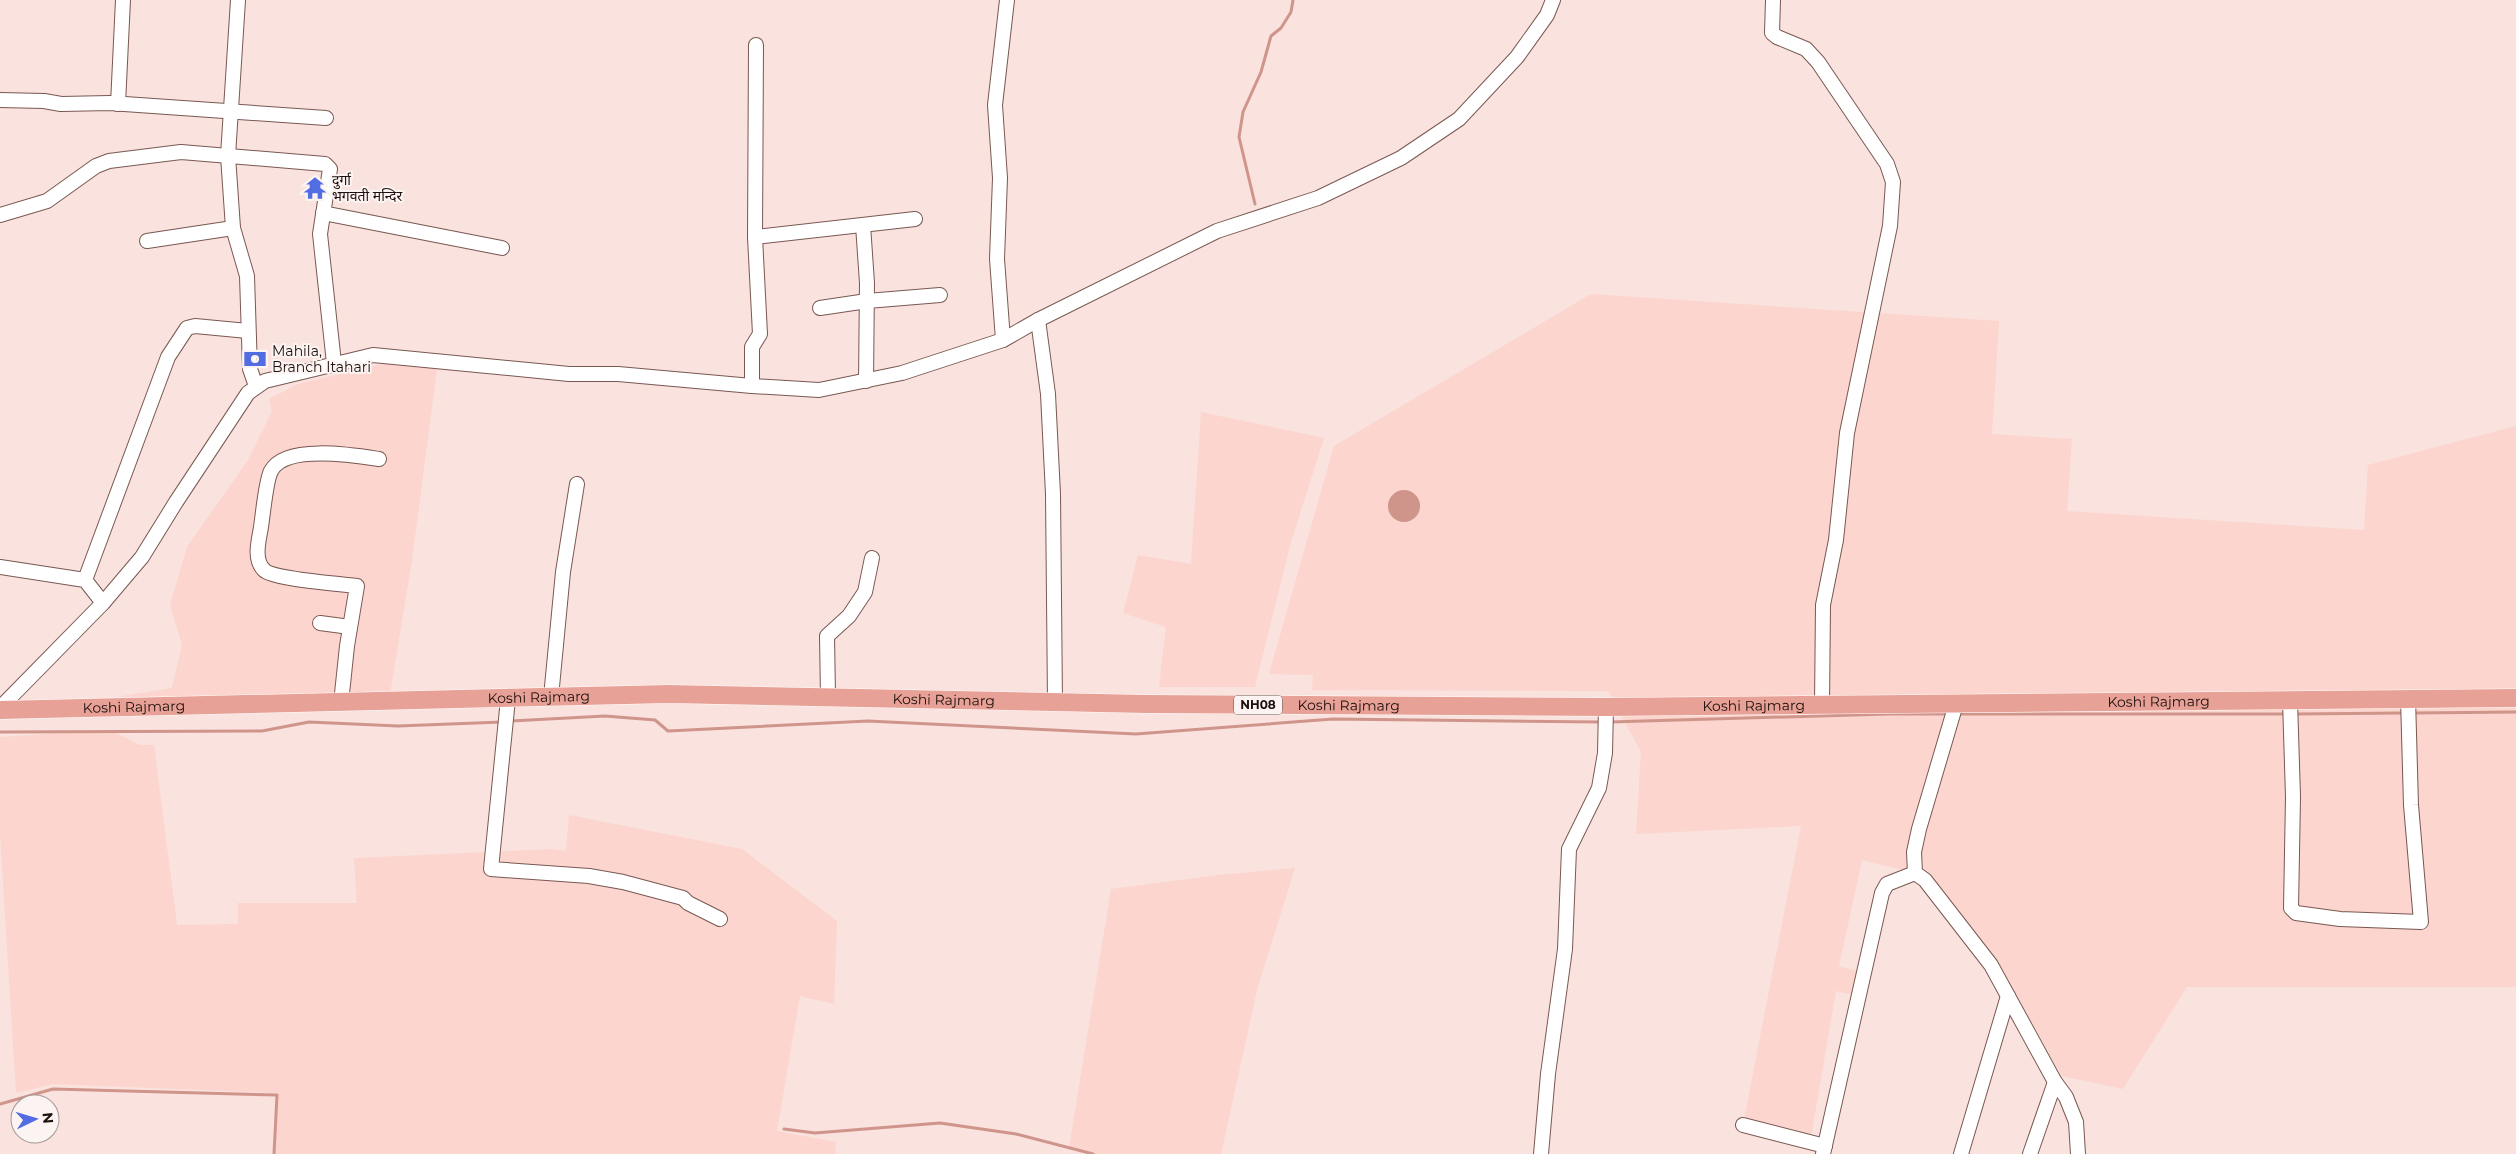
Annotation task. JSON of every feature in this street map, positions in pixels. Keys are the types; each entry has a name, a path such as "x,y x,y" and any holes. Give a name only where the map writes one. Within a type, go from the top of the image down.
{"main road":[{"name":"Koshi Rajmarg","path":"0,709 341,703 669,694 1606,711 1822,705 2516,698"}],"street":[{"path":"118,104 124,0"},
{"path":"238,0 228,156 233,228 246,276 250,369 256,386"},
{"path":"1003,340 997,260 1000,178 995,105 1007,0"},
{"path":"0,709 103,603 142,557 248,394 256,386 274,378 373,355 569,374 618,374 819,390 902,373 1003,340 1038,320 1217,232 1318,198 1401,158 1460,119 1518,57 1547,14 1553,0"},
{"path":"1773,0 1772,33 1806,50 1818,62 1887,164 1893,182 1890,226 1847,433 1836,540 1823,605 1822,705"},
{"path":"752,386 752,347 760,334 755,237 756,45"},
{"path":"0,100 118,104 326,118"},
{"path":"0,215 47,201 96,166 109,161 181,152 325,164 330,169 320,234 334,363"},
{"path":"323,213 502,248"},
{"path":"755,237 915,219"},
{"path":"862,225 867,301 866,381"},
{"path":"147,241 233,228"},
{"path":"820,308 867,301 940,295"},
{"path":"1038,320 1048,394 1053,494 1055,702"},
{"path":"85,580 168,357 182,333 187,328 195,326 248,331"},
{"path":"341,703 357,586 278,577 264,570 258,560 258,547 270,471 280,460 296,454 359,456 379,459"},
{"path":"551,697 563,572 577,484"},
{"path":"828,696 827,636 848,616 865,592 872,558"},
{"path":"0,567 85,580 103,603"},
{"path":"320,623 350,627"},
{"path":"2290,700 2293,797 2291,908 2296,913 2340,919 2421,922 2411,806 2408,698"},
{"path":"508,699 491,869 589,876 623,882 683,898 688,903 720,919"},
{"path":"1915,873 1914,852 1919,829 1956,704"},
{"path":"1541,1154 1548,1074 1566,949 1569,849 1599,788 1605,753 1606,711"},
{"path":"1915,873 1925,880 1992,965 2055,1082 2074,1112 2078,1154"},
{"path":"1744,1125 1824,1150 1882,892 1887,884 1915,873"},
{"path":"1961,1154 2008,996"},
{"path":"2030,1154 2055,1082"}],"shaded area":[{"path":"1591,294 1999,321 1992,434 2072,439 2067,511 2364,530 2368,465 2516,426 2516,987 2187,987 2123,1089 2062,1076 1997,962 1915,873 1862,860 1839,966 1860,972 1854,995 1836,991 1810,1143 1743,1125 1801,826 1636,834 1641,752 1608,691 1312,690 1313,675 1269,674 1334,446"},
{"path":"391,362 437,369 412,560 390,694 116,697 172,688 182,645 170,605 187,547 248,460 272,411 269,399 298,384"},
{"path":"1201,412 1324,438 1290,545 1255,687 1159,687 1166,627 1123,613 1138,555 1191,564"},
{"path":"1404,490 1415,495 1420,506 1415,517 1404,522 1393,517 1388,506 1393,495"},
{"path":"110,730 140,745 154,745 177,925 238,924 238,903 357,903 354,858 552,849 566,851 569,815 742,849 837,921 834,1004 800,996 777,1131 836,1142 835,1154 274,1154 276,1093 52,1084 16,1093 0,833 0,737"},
{"path":"1295,868 1257,990 1221,1154 1093,1154 1069,1148 1111,889 1219,875"}],"waterway":[{"path":"1255,204 1239,137 1243,112 1261,72 1271,36 1281,28 1291,12 1293,0"},
{"path":"2412,713 2516,712"},
{"path":"2294,714 2404,713"},
{"path":"1610,722 1948,714"},
{"path":"1957,714 2286,714"},
{"path":"511,721 605,716 655,720 668,731 868,721 1136,734 1333,719 1601,722"},
{"path":"0,732 262,731 309,722 398,726 502,722"},
{"path":"0,1104 53,1089 277,1095 274,1154"},
{"path":"784,1129 815,1133 940,1123 1016,1134 1093,1154"}],"place":[{"name":"दुर्गा भगवती मन्दिर","path":"315,188"},
{"name":"Mahila, Branch Itahari","path":"255,359"}]}
